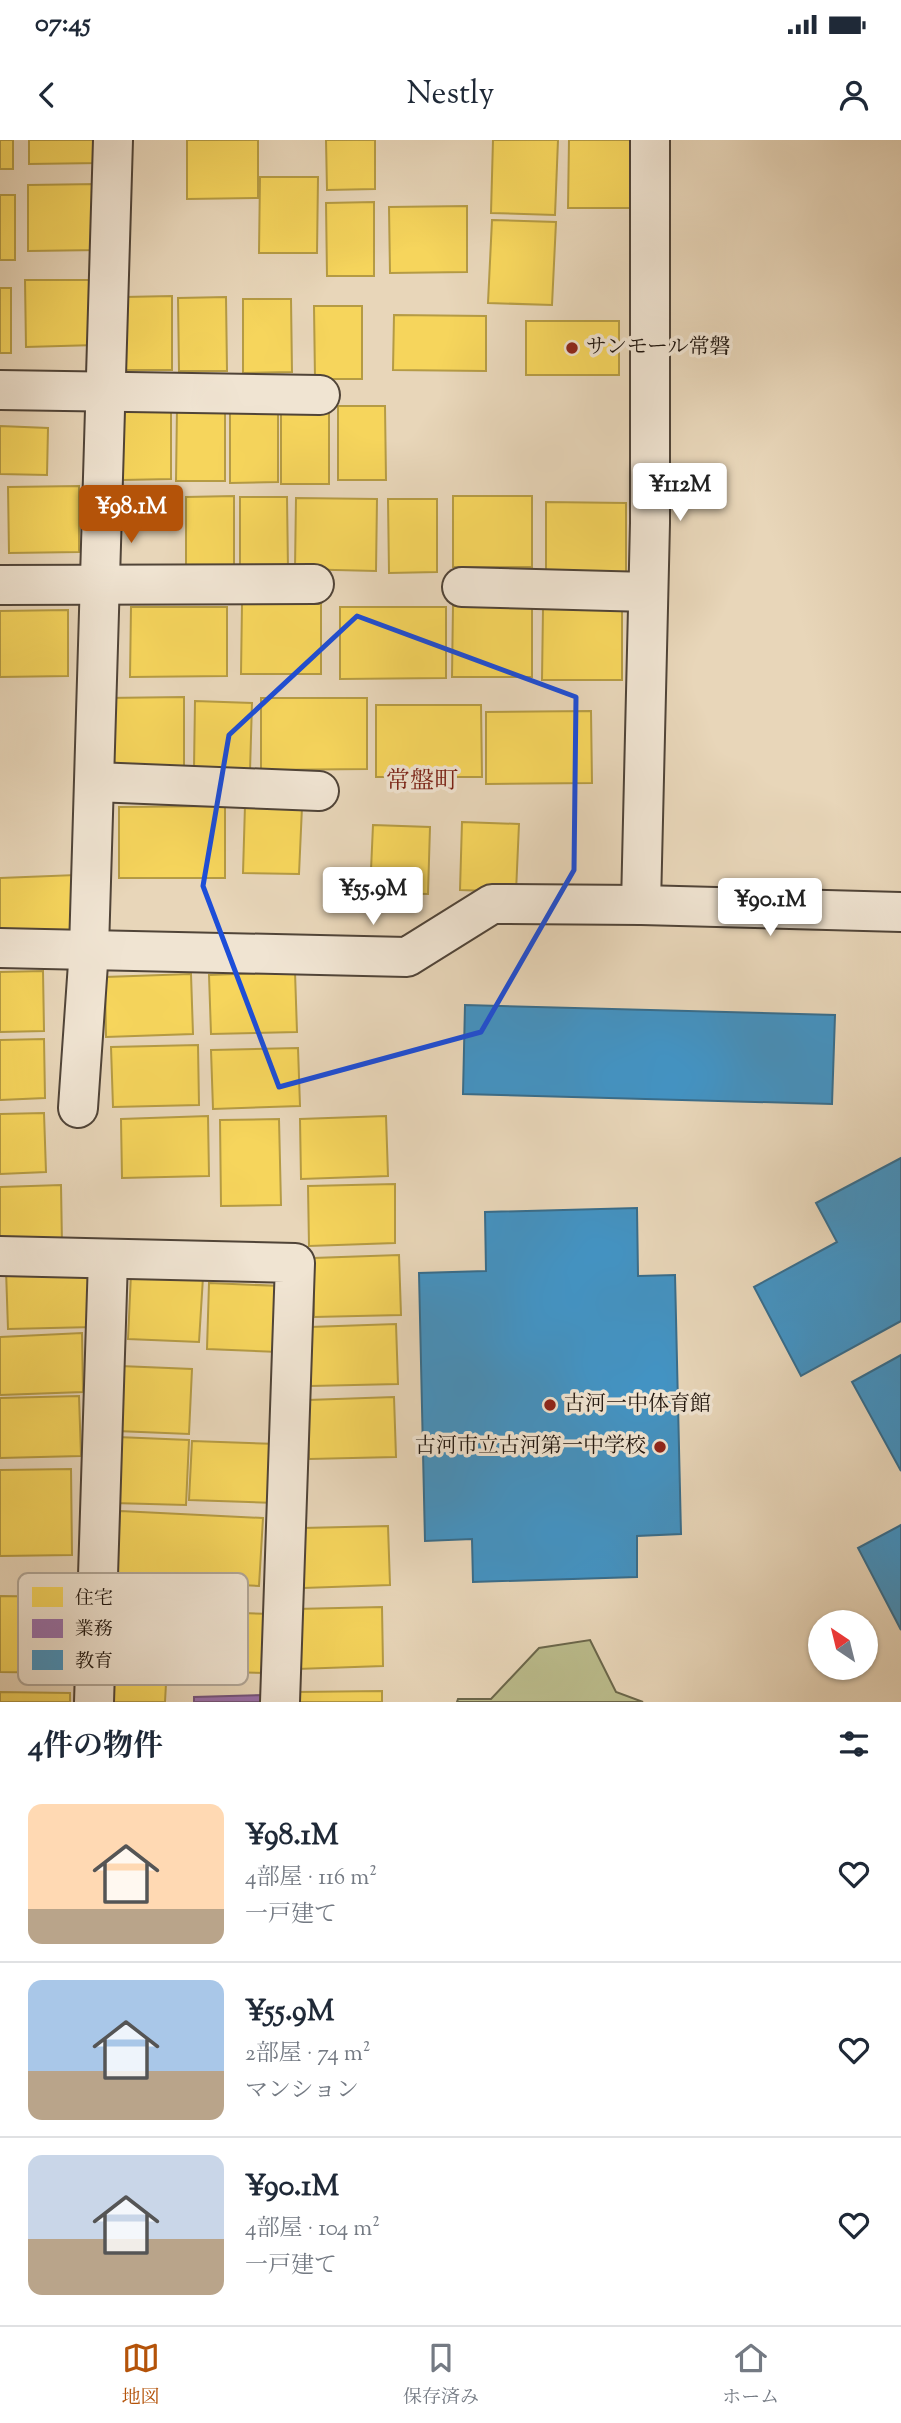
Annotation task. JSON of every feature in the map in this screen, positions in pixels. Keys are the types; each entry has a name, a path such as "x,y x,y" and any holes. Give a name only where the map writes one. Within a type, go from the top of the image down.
{"street":[{"path":"78,1108 89,949 113,140"},
{"path":"641,905 649,592 650,140"},
{"path":"0,390 320,395"},
{"path":"0,585 314,584"},
{"path":"462,587 649,592"},
{"path":"94,782 319,791"},
{"path":"0,948 407,957 492,904 901,912"},
{"path":"0,1256 295,1263 280,1702"},
{"path":"98,1573 108,1259"}],"highlighted area":[{"path":"357,616 576,697 574,870 481,1032 279,1087 203,886 229,735"}],"green space":[{"path":"590,1640 616,1692 643,1702 457,1702 458,1699 491,1699 539,1648"}],"building: 住宅":[{"path":"0,140 13,140 13,169 0,169"},
{"path":"29,140 100,140 100,163 29,164"},
{"path":"187,140 258,140 258,198 187,199"},
{"path":"326,140 375,140 375,189 327,190"},
{"path":"493,140 558,140 555,215 491,213"},
{"path":"569,140 631,140 630,208 568,208"},
{"path":"260,177 318,177 317,253 259,253"},
{"path":"98,184 99,250 28,251 28,185"},
{"path":"0,195 15,195 15,260 0,260"},
{"path":"374,202 374,276 327,276 326,203"},
{"path":"467,206 467,272 390,273 389,207"},
{"path":"492,220 556,222 552,305 488,303"},
{"path":"25,280 96,280 96,345 26,347"},
{"path":"0,288 11,288 11,353 0,353"},
{"path":"172,296 172,370 124,370 124,297"},
{"path":"226,297 227,371 179,371 178,298"},
{"path":"243,299 291,299 292,372 243,373"},
{"path":"314,306 362,306 362,379 315,379"},
{"path":"394,315 486,316 486,371 393,370"},
{"name":"サンモール常磐","path":"526,321 619,321 619,375 526,375"},
{"path":"123,406 171,406 171,479 123,480"},
{"path":"338,406 385,406 386,480 338,480"},
{"path":"225,407 225,481 176,481 177,408"},
{"path":"278,409 278,482 230,483 230,410"},
{"path":"281,411 329,411 329,484 281,484"},
{"path":"0,426 48,428 47,475 0,474"},
{"path":"79,486 79,552 9,553 8,487"},
{"path":"234,496 234,569 186,570 186,497"},
{"path":"453,496 532,496 532,567 453,567"},
{"path":"240,497 287,497 288,570 240,570"},
{"path":"296,498 377,499 376,571 295,569"},
{"path":"388,499 437,499 437,572 389,573"},
{"path":"546,502 626,503 626,573 546,573"},
{"path":"242,604 321,604 321,674 241,674"},
{"path":"453,606 532,606 532,677 452,677"},
{"path":"131,607 227,607 227,676 130,677"},
{"path":"340,607 446,607 446,678 340,679"},
{"path":"543,609 622,609 622,680 542,680"},
{"path":"68,610 68,676 0,677 0,611"},
{"path":"184,697 184,768 105,768 105,698"},
{"path":"261,698 367,698 367,769 261,770"},
{"path":"195,701 252,703 250,771 194,769"},
{"path":"376,705 481,705 482,777 376,777"},
{"path":"591,711 592,783 486,784 486,712"},
{"path":"245,805 302,807 299,874 243,873"},
{"path":"225,806 225,878 119,878 119,807"},
{"path":"462,822 519,824 516,892 460,890"},
{"path":"373,825 430,827 428,894 370,893"},
{"path":"76,875 77,935 0,937 0,878"},
{"path":"43,971 44,1031 0,1032 0,972"},
{"path":"295,972 297,1032 211,1034 209,975"},
{"path":"191,974 193,1034 106,1037 105,977"},
{"path":"44,1039 45,1098 0,1100 0,1040"},
{"path":"198,1045 199,1105 113,1107 111,1047"},
{"path":"298,1048 300,1106 213,1109 211,1050"},
{"path":"44,1113 46,1172 0,1174 0,1114"},
{"path":"208,1116 209,1176 122,1178 121,1119"},
{"path":"386,1116 388,1176 301,1179 300,1119"},
{"path":"279,1119 281,1205 221,1206 220,1120"},
{"path":"395,1184 395,1243 309,1246 308,1186"},
{"path":"61,1185 62,1245 0,1247 0,1187"},
{"path":"399,1255 401,1315 314,1317 313,1258"},
{"path":"92,1267 94,1327 8,1329 6,1270"},
{"path":"131,1274 203,1277 199,1342 128,1339"},
{"path":"209,1283 281,1286 278,1352 207,1349"},
{"path":"396,1324 398,1384 311,1386 310,1327"},
{"path":"82,1333 83,1392 0,1395 0,1337"},
{"path":"120,1366 192,1369 189,1434 117,1431"},
{"path":"79,1396 81,1456 0,1458 0,1398"},
{"path":"394,1397 396,1457 309,1459 308,1400"},
{"path":"117,1437 189,1440 186,1505 113,1503"},
{"path":"192,1441 278,1444 276,1503 189,1500"},
{"path":"71,1469 72,1555 0,1556 0,1470"},
{"path":"120,1511 263,1518 259,1586 248,1585 248,1573 116,1573"},
{"path":"388,1526 390,1585 303,1588 302,1528"},
{"path":"0,1596 18,1596 18,1672 0,1672"},
{"path":"382,1607 383,1666 297,1669 295,1609"},
{"path":"248,1613 272,1614 269,1673 248,1673"},
{"path":"111,1685 166,1685 165,1702 110,1702"},
{"path":"382,1691 382,1702 296,1702 295,1692"},
{"path":"0,1692 70,1693 70,1702 0,1702"}],"building: 業務":[{"path":"265,1695 265,1702 194,1702 194,1697"}],"building: 教育":[{"path":"465,1005 835,1015 832,1104 463,1094"},
{"path":"901,1158 901,1321 801,1376 754,1287 837,1242 816,1203"},
{"name":"古河一中体育館","path":"637,1208 638,1276 675,1275 681,1534 637,1536 637,1577 473,1582 472,1539 425,1541 419,1273 486,1271 485,1212"},
{"path":"901,1355 901,1471 852,1382"},
{"path":"901,1525 901,1630 858,1548"}],"place":[{"name":"サンモール常磐","path":"572,348"},
{"name":"古河一中体育館","path":"550,1405"},
{"name":"古河市立古河第一中学校","path":"660,1447"}],"district":[{"name":"常盤町","path":"422,782"}]}
